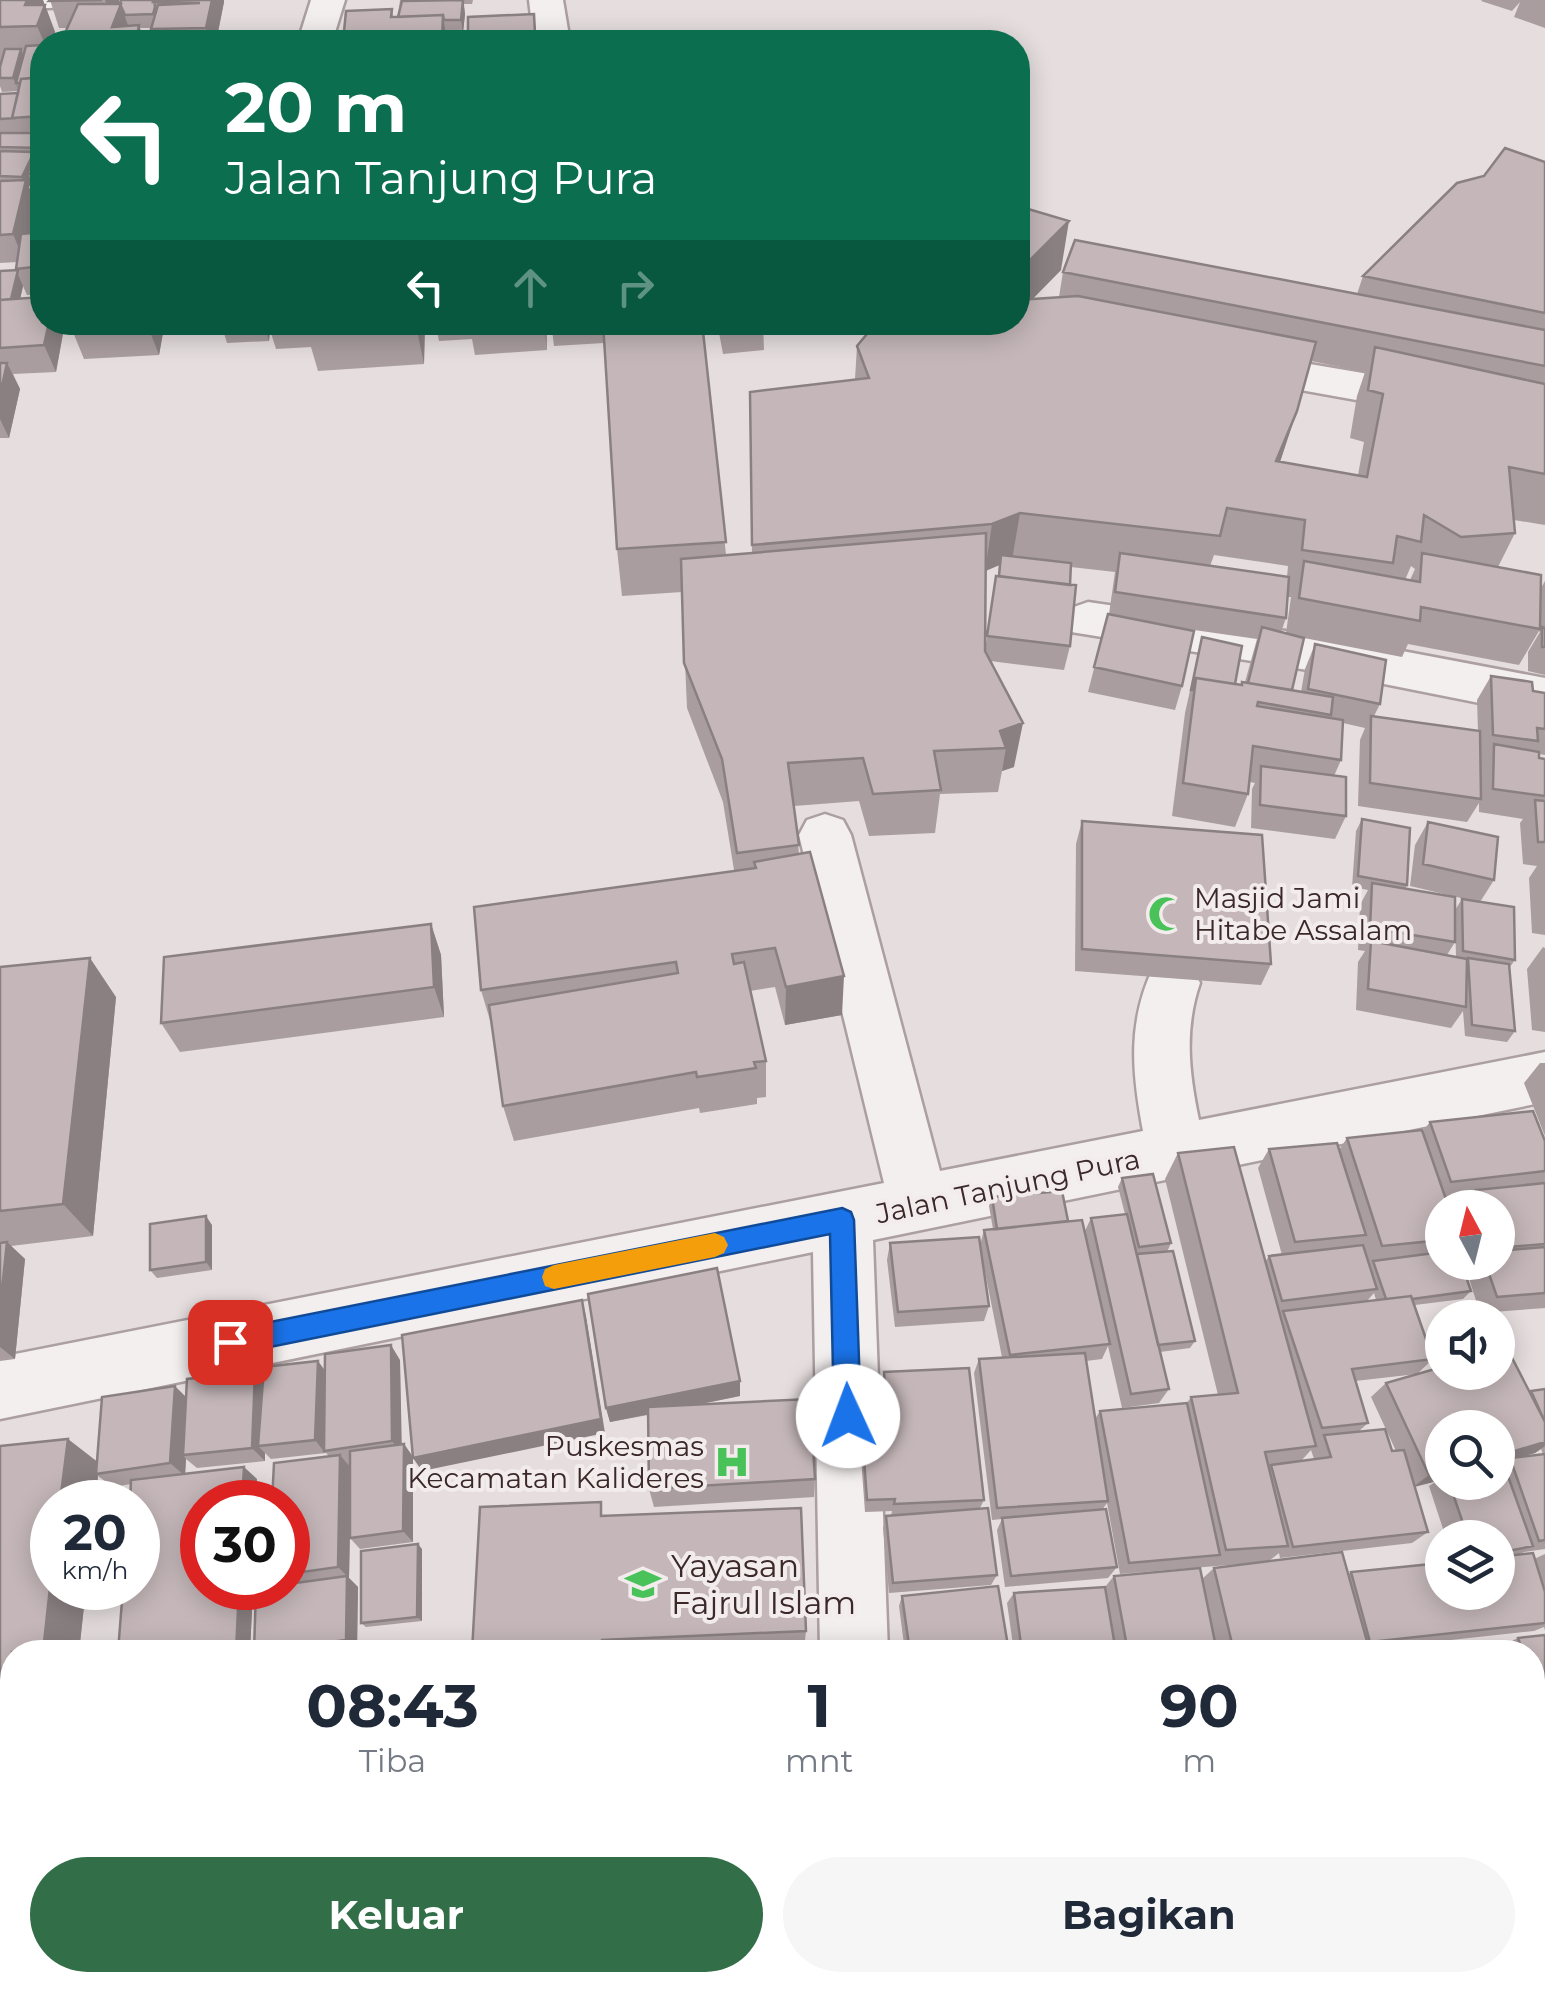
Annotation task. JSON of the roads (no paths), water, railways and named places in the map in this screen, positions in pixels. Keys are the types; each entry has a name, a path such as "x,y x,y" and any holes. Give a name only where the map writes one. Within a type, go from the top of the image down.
{"street":[{"path":"0,0 60,0"},
{"path":"319,30 328,0"},
{"path":"546,0 550,30"},
{"path":"0,207 30,206"},
{"path":"1196,358 1545,420"},
{"path":"1088,620 1339,657 1545,697"},
{"path":"825,835 919,1204"},
{"path":"1173,982 1162,1006 1158,1040 1176,1152"},
{"name":"Jalan Tanjung Pura","path":"0,1388 1176,1152 1528,1098"},
{"path":"842,1220 854,1640"}],"place":[{"name":"Masjid Jami Hitabe Assalam","path":"1166,914"},
{"name":"Puskesmas Kecamatan Kalideres","path":"732,1462"},
{"name":"Yayasan Fajrul Islam","path":"643,1584"}]}
